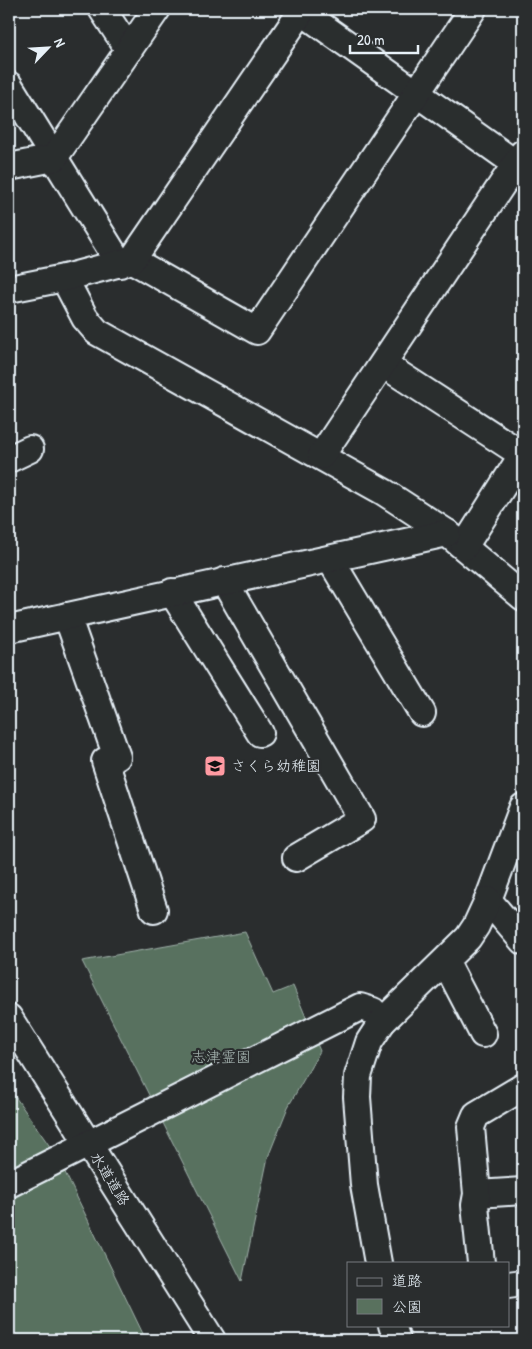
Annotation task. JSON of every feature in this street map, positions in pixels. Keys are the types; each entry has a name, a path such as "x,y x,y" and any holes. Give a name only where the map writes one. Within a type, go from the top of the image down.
{"street":[{"path":"102,9 129,50"},
{"path":"9,167 54,158 157,9"},
{"path":"9,85 54,158 126,262 257,331 473,9"},
{"path":"9,289 64,278 126,262 301,10 417,93 520,158 321,456"},
{"path":"64,278 85,318 97,332 384,492 455,540 523,597"},
{"path":"9,629 330,559 455,540 523,455 383,364"},
{"path":"330,559 422,713"},
{"path":"224,581 362,819 296,858"},
{"path":"172,592 260,733"},
{"path":"67,616 117,757 105,761 154,910"},
{"path":"378,1262 364,1184 357,1097 358,1076 369,1042 382,1022 468,938 476,926 488,900 523,807"},
{"path":"488,900 523,941"},
{"path":"445,961 483,1034"},
{"path":"9,1184 360,1007 373,1011 382,1022"},
{"name":"水道道路","path":"9,1018 212,1340"},
{"path":"481,1262 475,1205 478,1194 471,1126 476,1115 523,1086"},
{"path":"478,1194 523,1191"},
{"path":"510,1285 523,1283"},
{"path":"392,1326 397,1340"}],"green space":[{"name":"志津霊園","path":"245,932 273,994 293,986 320,1051 288,1107 268,1157 242,1281 82,961"},
{"path":"9,1088 58,1158 146,1340 9,1340"}],"place":[{"name":"さくら幼稚園","path":"215,766"}]}
